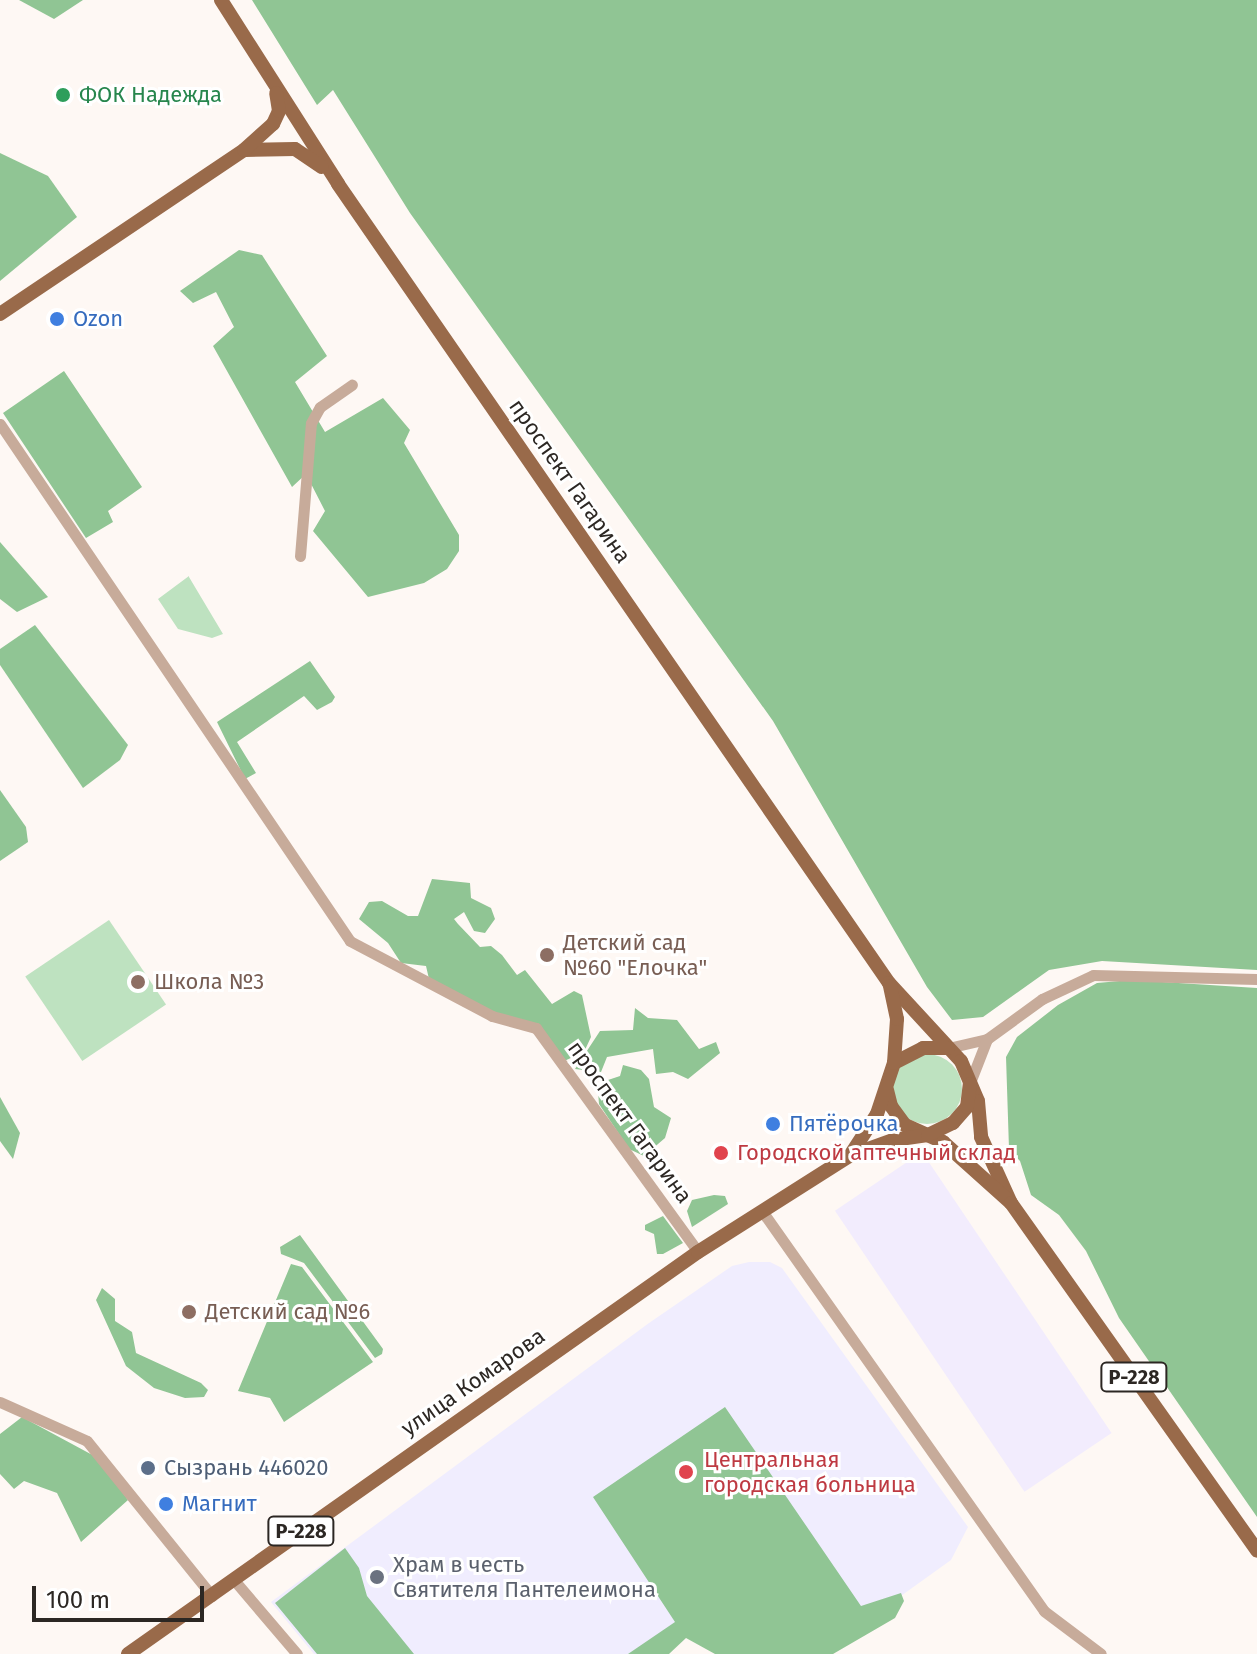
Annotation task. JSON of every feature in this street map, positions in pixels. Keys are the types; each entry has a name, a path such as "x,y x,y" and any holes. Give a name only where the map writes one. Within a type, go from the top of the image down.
{"main road":[{"name":"проспект Гагарина","path":"221,0 338,184 889,983 948,1048"},
{"path":"0,314 244,150 273,124 279,111 274,85"},
{"path":"244,150 295,149 313,158 338,184"},
{"name":"проспект Гагарина","path":"889,983 897,1019 894,1063"},
{"path":"894,1063 923,1048 948,1048"},
{"name":"Р-228","path":"948,1048 971,1080 981,1137 1011,1203 1257,1551"},
{"name":"Р-228","path":"851,1155 887,1090 894,1063"},
{"name":"Р-228","path":"851,1155 884,1142 928,1135 960,1117 971,1080"},
{"name":"Р-228","path":"887,1090 891,1106 905,1125 928,1135 964,1159 1011,1203"},
{"name":"улица Комарова","path":"128,1654 698,1252 851,1155"}],"street":[{"path":"300,556 311,423 320,407 352,385"},
{"name":"проспект Гагарина","path":"0,424 350,941 492,1016 536,1028 698,1252"},
{"path":"948,1048 987,1039 1074,980 1093,975 1257,979"},
{"path":"971,1080 987,1039"},
{"path":"762,1211 1044,1611 1101,1654"},
{"path":"0,1402 87,1441 212,1596"},
{"path":"234,1580 297,1654"}],"shaded area":[{"path":"922,1152 1112,1433 1025,1492 835,1211"},
{"name":"Центральная городская больница","path":"770,1262 782,1268 968,1527 951,1560 820,1654 701,1626 663,1654 314,1654 271,1602 649,1323 732,1266"}],"green space":[{"path":"19,0 83,0 54,19"},
{"path":"252,0 1257,0 1257,970 1102,961 1049,970 983,1017 952,1020 927,987 773,721 410,213 333,90 317,105"},
{"path":"0,153 48,176 77,217 0,281"},
{"path":"239,250 262,255 327,356 295,382 325,432 383,398 410,430 404,443 459,535 459,551 447,569 424,583 368,597 313,531 325,511 306,474 292,487 213,346 234,327 216,292 193,303 180,291"},
{"path":"64,371 142,487 108,511 113,522 86,538 3,413"},
{"path":"0,542 48,597 17,612 0,599"},
{"path":"189,576 223,634 212,638 178,629 158,599"},
{"path":"35,625 128,745 120,760 83,788 0,665 0,649"},
{"path":"310,661 335,697 317,710 304,696 237,742 256,773 245,779 217,722"},
{"path":"0,790 26,827 28,842 0,861"},
{"path":"432,879 470,883 471,898 491,908 495,919 485,933 474,931 464,912 454,919 480,947 491,946 502,955 517,975 525,970 552,1004 574,991 582,995 591,1037 584,1052 562,1062 536,1026 494,1014 429,979 426,966 401,963 388,943 359,919 369,902 382,901 408,916 418,916"},
{"path":"109,920 166,1005 82,1061 25,976"},
{"path":"1131,980 1257,988 1257,1517 1119,1318 1086,1251 1059,1215 1031,1195 1020,1161 1009,1149 1006,1057 1017,1037 1058,1005 1097,983"},
{"path":"635,1008 648,1018 677,1020 699,1049 716,1042 720,1053 688,1079 673,1072 656,1074 653,1049 607,1057 601,1072 575,1069 600,1031 633,1030"},
{"path":"927,1054 952,1064 962,1089 952,1114 927,1124 902,1114 892,1089 902,1064"},
{"path":"623,1065 641,1070 649,1079 654,1107 671,1118 665,1138 644,1156 629,1149 599,1104 598,1092 605,1081 620,1076"},
{"path":"0,1097 20,1133 13,1159 0,1141"},
{"path":"725,1196 728,1204 692,1227 687,1211 692,1200"},
{"path":"663,1216 683,1243 657,1254 654,1234 645,1230 645,1225"},
{"path":"300,1235 383,1349 382,1354 375,1358 304,1263 281,1254 280,1247"},
{"path":"291,1264 302,1267 373,1362 284,1422 270,1398 238,1391"},
{"path":"102,1288 115,1299 115,1321 132,1332 136,1353 201,1383 208,1390 204,1397 185,1398 154,1388 126,1366 96,1300"},
{"path":"725,1407 861,1606 901,1593 904,1601 895,1618 833,1654 715,1654 686,1638 669,1654 628,1654 675,1622 593,1497"},
{"path":"22,1417 98,1458 128,1500 81,1542 57,1493 24,1481 14,1489 0,1474 0,1434"},
{"path":"345,1548 359,1568 367,1596 414,1654 317,1654 275,1603"}],"place":[{"name":"ФОК Надежда","path":"63,95"},
{"name":"Ozon","path":"57,319"},
{"name":"Детский сад №60 \"Елочка\"","path":"547,955"},
{"name":"Школа №3","path":"138,982"},
{"name":"Пятёрочка","path":"773,1124"},
{"name":"Городской аптечный склад","path":"721,1153"},
{"name":"Детский сад №6","path":"189,1312"},
{"name":"Сызрань 446020","path":"148,1468"},
{"name":"Центральная городская больница","path":"686,1472"},
{"name":"Магнит","path":"166,1504"},
{"name":"Храм в честь Святителя Пантелеимона","path":"377,1577"}]}
